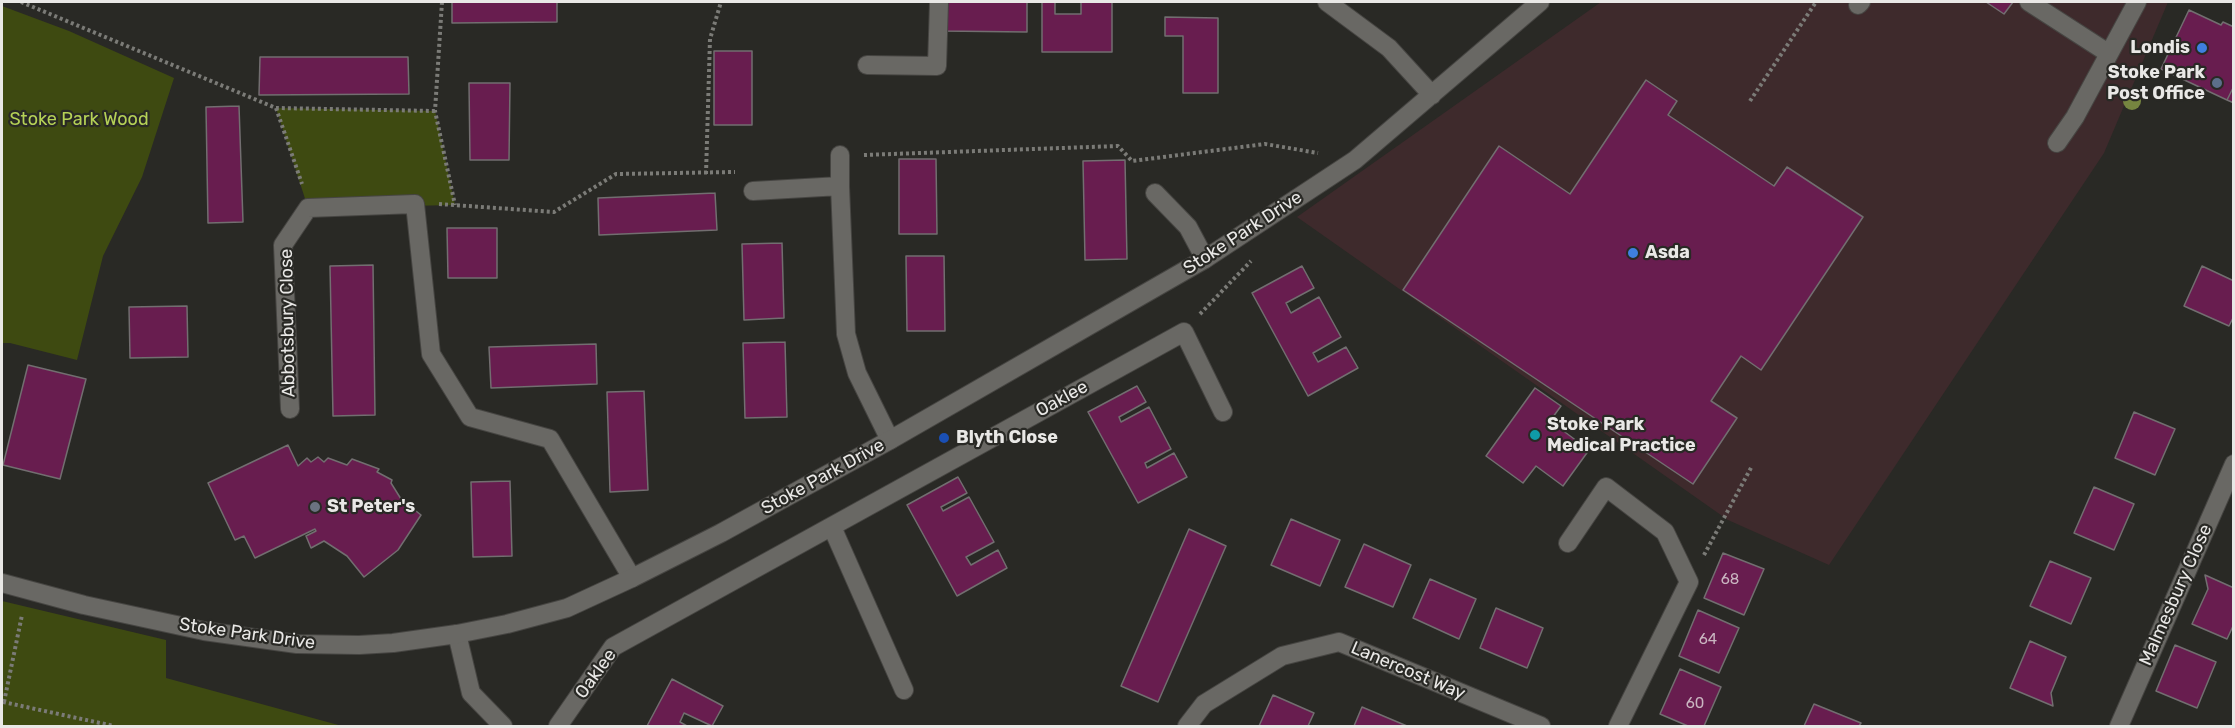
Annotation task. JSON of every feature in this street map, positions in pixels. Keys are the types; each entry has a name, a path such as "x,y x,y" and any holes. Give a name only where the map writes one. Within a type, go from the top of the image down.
{"street":[{"path":"867,65 937,66 939,2"},
{"path":"1327,2 1389,48 1432,95"},
{"name":"Stoke Park Drive","path":"2,583 84,605 204,631 297,644 393,643 507,624 567,608 721,533 890,440 1205,259 1354,160 1540,2"},
{"path":"2029,2 2108,53"},
{"path":"2057,143 2075,117 2137,2"},
{"path":"840,155 846,334 857,372 890,440"},
{"path":"753,191 840,186"},
{"path":"1155,193 1188,227 1205,259"},
{"path":"308,208 415,204 431,354 470,417 550,439 632,578"},
{"name":"Abbotsbury Close","path":"290,409 284,245 308,208"},
{"name":"Oaklee","path":"558,726 613,647 1184,332 1223,412"},
{"name":"Malmesbury Close","path":"2119,726 2234,464"},
{"path":"1568,543 1606,488 1665,532 1689,582 1618,726"},
{"path":"831,527 904,690"},
{"path":"457,634 471,693 503,726"},
{"name":"Lanercost Way","path":"1187,726 1204,704 1282,656 1339,642 1541,726"}],"path":[{"path":"21,2 276,108 435,111"},
{"path":"442,2 435,111 455,205"},
{"path":"706,174 710,39 721,2"},
{"path":"1750,101 1816,2"},
{"path":"276,108 308,208"},
{"path":"840,155 1118,146 1132,161 1265,144 1354,160"},
{"path":"415,204 554,212 616,174 740,172"},
{"path":"1689,582 1752,466"},
{"path":"28,589 3,701 114,726"}],"shaded area":[{"path":"1601,2 2168,2 2104,153 1829,565 1728,520 1297,217"}],"green space":[{"name":"Stoke Park Wood","path":"2,6 69,31 174,78 142,177 103,256 77,360 2,343"},
{"path":"276,108 435,111 455,205 308,208"},
{"path":"2,601 166,640 166,678 342,726 2,726"}],"building":[{"path":"452,2 557,2 557,22 452,23"},
{"path":"942,2 1027,2 1027,32 942,31"},
{"path":"1042,2 1055,2 1055,14 1081,14 1081,2 1112,2 1112,52 1042,52"},
{"path":"1986,2 2013,2 2004,14"},
{"name":"Londis","path":"2189,10 2221,25 2223,22 2234,27 2234,86 2227,100 2161,69"},
{"path":"1165,17 1218,18 1218,93 1183,93 1183,36 1165,36"},
{"path":"714,51 752,51 752,125 714,125"},
{"path":"260,57 408,57 409,94 259,95"},
{"name":"Asda","path":"1646,80 1677,101 1668,115 1774,186 1787,167 1863,217 1761,370 1741,356 1711,401 1737,418 1693,484 1403,290 1499,146 1570,194"},
{"path":"469,83 510,83 509,160 470,160"},
{"path":"2234,86 2234,103 2227,100"},
{"path":"239,106 243,222 208,223 206,107"},
{"path":"899,159 936,159 937,234 899,234"},
{"path":"1125,160 1127,259 1085,260 1083,161"},
{"path":"715,193 717,230 599,235 598,198"},
{"path":"447,228 497,228 497,278 448,278"},
{"path":"782,243 784,318 744,320 742,244"},
{"path":"906,256 944,256 945,331 907,331"},
{"path":"373,265 375,415 333,416 330,266"},
{"path":"1302,266 1314,288 1286,303 1291,313 1319,297 1341,337 1313,353 1318,362 1346,347 1358,368 1308,396 1252,293"},
{"path":"2202,266 2234,281 2234,316 2229,326 2184,306"},
{"path":"187,306 188,357 130,358 129,307"},
{"path":"785,342 787,417 745,418 743,343"},
{"path":"596,344 597,384 491,388 489,347"},
{"path":"28,365 86,379 60,479 3,465"},
{"path":"1137,386 1146,402 1119,417 1121,422 1149,407 1171,449 1145,463 1147,468 1174,453 1187,477 1138,503 1088,412"},
{"name":"Stoke Park Medical Practice","path":"1535,388 1561,406 1550,421 1589,450 1563,486 1536,466 1523,483 1486,456"},
{"path":"644,391 648,490 610,492 607,392"},
{"path":"2134,412 2175,429 2155,475 2115,458"},
{"name":"St Peter's","path":"288,445 298,466 307,458 311,462 318,457 324,462 328,458 347,465 352,459 379,469 377,472 392,480 391,483 401,499 421,515 398,550 364,577 347,556 324,541 311,548 306,536 316,531 315,529 255,558 244,536 235,540 208,483"},
{"path":"958,477 967,493 941,507 943,511 969,497 994,542 966,557 971,565 998,550 1007,568 957,596 907,505"},
{"path":"510,481 512,556 473,557 471,482"},
{"path":"2094,487 2134,504 2114,550 2074,533"},
{"path":"1291,519 1340,540 1320,586 1271,565"},
{"path":"1189,529 1226,546 1158,702 1121,686"},
{"path":"1364,544 1411,565 1393,607 1345,587"},
{"path":"1723,553 1764,569 1744,615 1704,598"},
{"path":"2050,561 2091,578 2071,624 2030,606"},
{"path":"2205,575 2234,588 2234,624 2227,639 2192,624 2208,589"},
{"path":"1430,579 1476,599 1459,639 1413,618"},
{"path":"1496,608 1543,628 1527,668 1480,648"},
{"path":"1698,610 1739,628 1719,673 1679,656"},
{"path":"2030,641 2066,657 2051,693 2053,706 2010,688"},
{"path":"2175,645 2216,662 2197,708 2156,691"},
{"path":"1680,669 1721,687 1704,726 1688,726 1660,714"},
{"path":"672,679 723,706 712,726 684,713 680,722 687,726 647,726"},
{"path":"1273,695 1314,713 1308,726 1259,726"},
{"path":"1814,704 1861,723 1859,726 1804,726"},
{"path":"1362,707 1407,726 1354,726"}],"place":[{"name":"Londis","path":"2202,48"},
{"name":"Stoke Park Post Office","path":"2217,83"},
{"name":"Asda","path":"1633,253"},
{"name":"Stoke Park Medical Practice","path":"1535,435"},
{"name":"Blyth Close","path":"944,438"},
{"name":"St Peter's","path":"315,507"}]}
